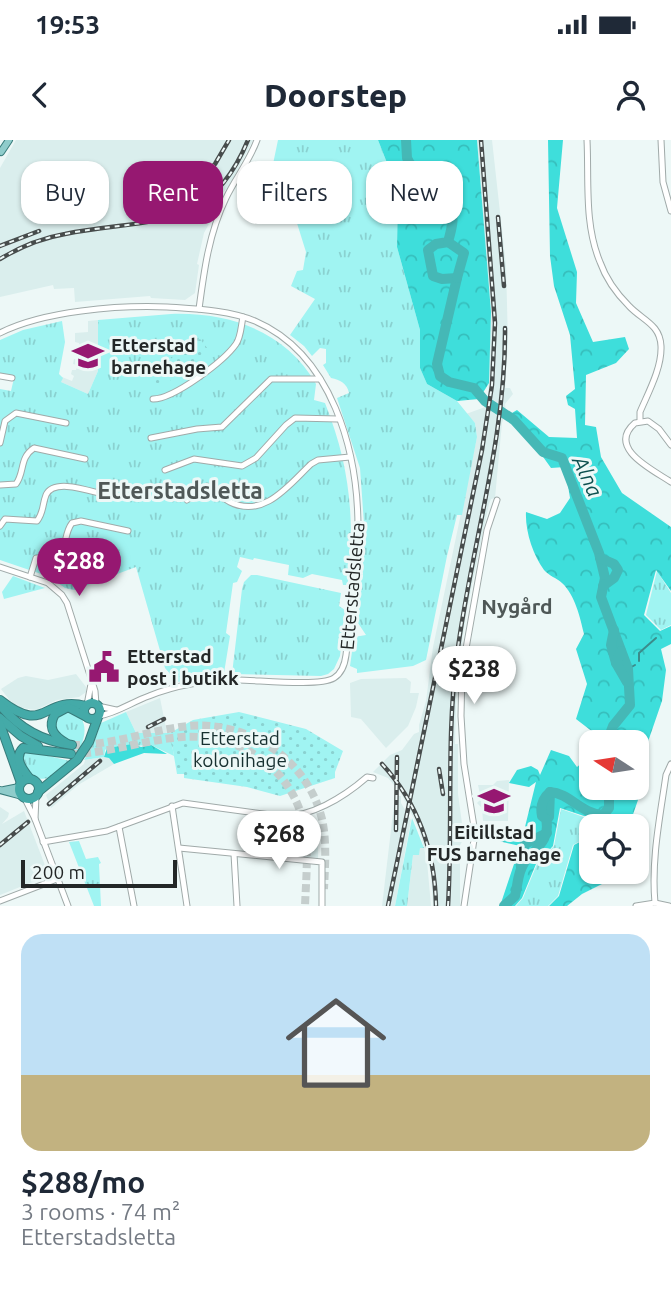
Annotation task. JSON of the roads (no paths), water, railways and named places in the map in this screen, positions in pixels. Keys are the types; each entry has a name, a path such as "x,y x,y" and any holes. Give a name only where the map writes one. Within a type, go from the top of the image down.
{"highway":[{"path":"0,703 28,717 39,715 66,702 94,709"},
{"path":"0,703 16,722 36,736 70,748"},
{"path":"70,748 53,734 53,718 58,711 68,707 93,720 94,709"},
{"path":"85,747 85,717 94,709"},
{"path":"0,724 31,798 78,760 85,747 94,709"},
{"path":"0,718 32,743 54,751"},
{"path":"37,794 25,787 19,760 20,751 29,748 54,751 70,748"},
{"path":"25,787 57,777"}],"main road":[{"path":"0,152 9,140"},
{"path":"1,790 25,787"}],"street":[{"path":"200,309 206,260 214,229 224,202 257,140"},
{"path":"587,140 591,232 599,260 614,290 653,325 660,339 660,355 639,421"},
{"path":"661,140 663,182 671,211"},
{"name":"Etterstadsletta","path":"0,333 34,321 89,311 132,307 200,309 243,317 288,341 306,358 320,379 338,419 350,457 356,490 358,544 346,655 340,672 322,682 236,680 194,684 150,695 116,710 94,709"},
{"path":"153,399 172,393 224,357 237,342 243,317"},
{"path":"0,376 12,378"},
{"path":"151,438 222,427 271,379 320,379"},
{"path":"0,443 5,422 16,413 66,423"},
{"path":"165,470 194,459 242,466 256,458 295,418 338,419"},
{"path":"671,445 654,424 639,421 633,424 626,434 625,442 639,462 671,482"},
{"path":"0,485 16,484 20,479 24,458 34,449 85,459"},
{"path":"187,500 207,486 232,503 253,507 261,505 272,500 318,460 350,457"},
{"path":"0,526 5,519 37,521 43,513 46,494 52,487 62,485 107,495"},
{"path":"464,906 475,833 464,764 462,671 487,530 497,500"},
{"path":"30,577 36,558 59,557 63,552 72,523 81,521 128,531"},
{"path":"0,567 48,583 65,599 95,691 94,709"},
{"path":"655,902 653,876 666,775 671,764"},
{"path":"43,842 92,835 183,803 293,816 339,799 367,777 373,778"},
{"path":"25,787 68,906"},
{"path":"35,819 37,794"},
{"path":"172,806 187,906"},
{"path":"118,827 134,906"},
{"path":"179,848 322,862 322,906"},
{"path":"234,854 237,906"},
{"path":"0,901 57,879"},
{"path":"636,906 655,902 669,906"}],"waterway":[{"name":"Alna","path":"406,140 407,158 427,197 444,204 453,218 448,242 436,244 428,250 433,276 442,279 457,278 437,364 440,376 449,382 474,388 485,401 514,420 543,452 562,458 599,553 605,578 601,597 628,669 630,705 612,730"},
{"name":"Alna","path":"448,242 464,253 457,278"},
{"path":"600,558 614,564 618,570 614,578 603,586"},
{"path":"614,630 611,645 616,663"},
{"path":"639,661 639,653 656,638"},
{"path":"621,651 616,663 627,682"},
{"name":"Alna","path":"628,669 635,665"},
{"path":"547,819 550,792"},
{"name":"Alna","path":"504,906 515,896 524,863 544,839 547,827 541,809 548,794 557,793 588,811 603,815 609,808 609,800"},
{"path":"521,867 520,860 525,844 547,833"}],"tunnel":[{"path":"72,745 102,743 188,726 211,726 253,737 289,762 303,778 314,798 325,836 324,889"},
{"path":"71,754 182,737 203,737 224,741 260,758 276,771 298,805 306,846 305,906"}],"railway":[{"path":"217,161 229,140"},
{"path":"0,259 48,238 150,222 195,207 215,192 232,171 248,140"},
{"path":"388,906 482,450 492,385 495,323 481,140"},
{"path":"498,217 504,286"},
{"path":"0,246 39,231"},
{"path":"448,906 451,749 457,655 494,452 504,370 505,328"},
{"path":"148,727 164,719"},
{"path":"396,830 397,757"},
{"path":"49,804 100,761"},
{"path":"382,764 405,795 422,829 432,867 436,906"},
{"path":"439,769 443,794"},
{"path":"0,845 28,822"}],"place":[{"name":"Etterstad barnehage","path":"88,356"},
{"name":"Etterstad post i butikk","path":"104,667"},
{"name":"Eitillstad FUS barnehage","path":"494,801"}],"district":[{"name":"Etterstadsletta","path":"180,490"},
{"name":"Nygård","path":"517,606"}],"park label":[{"name":"Etterstad kolonihage","path":"240,749"}]}
